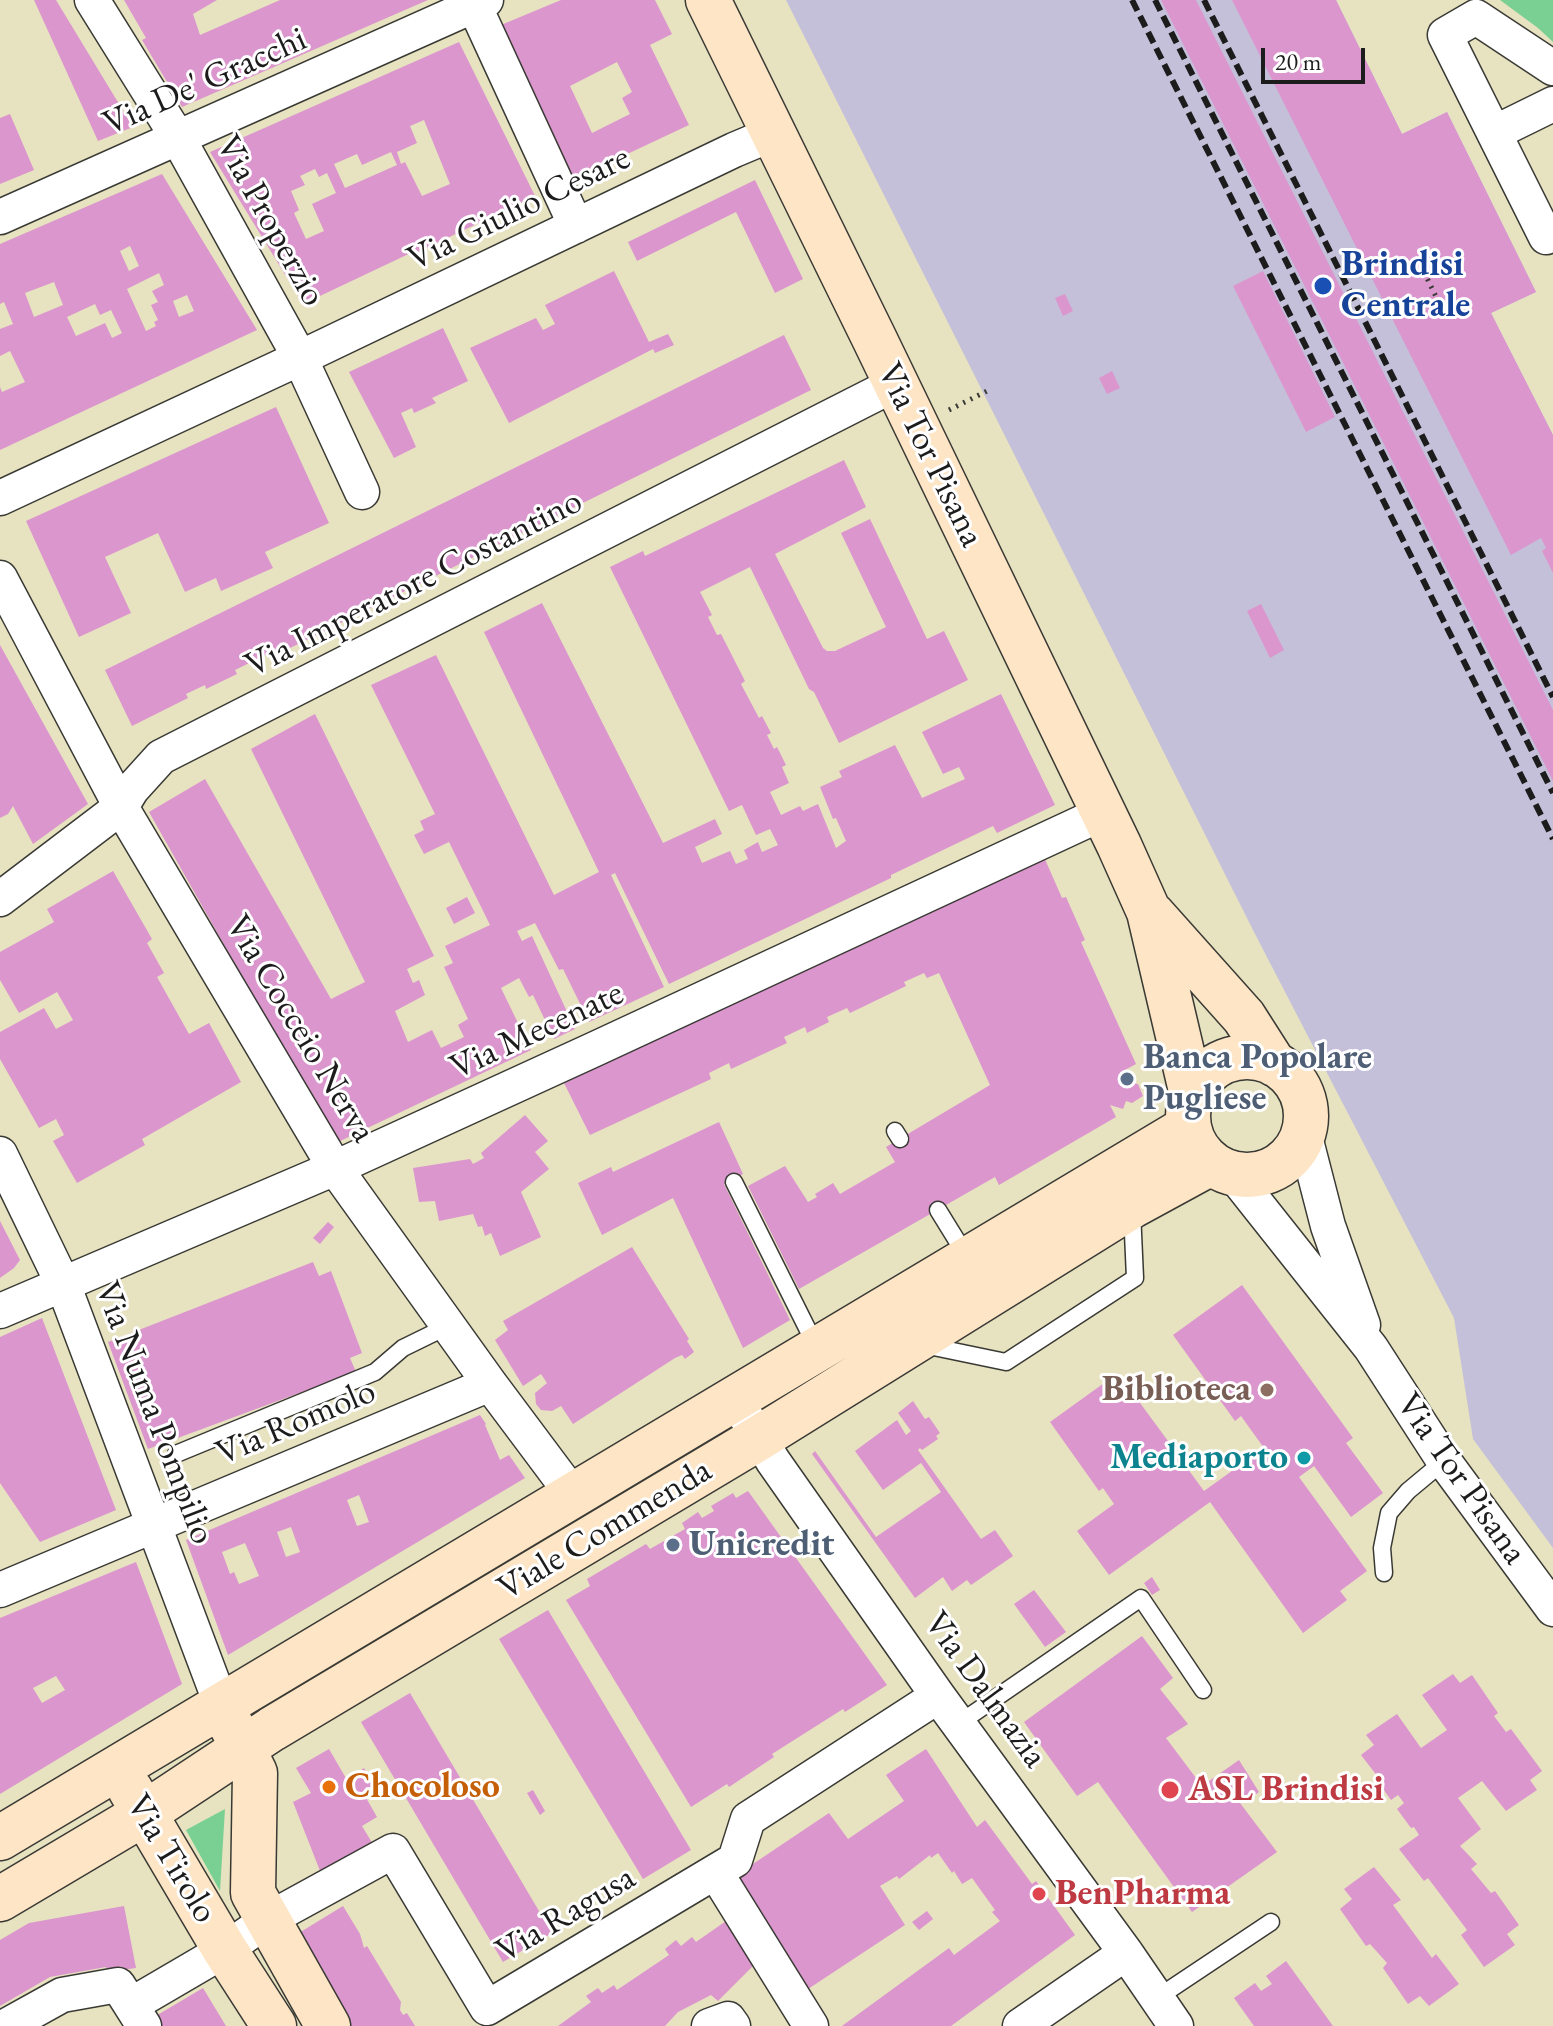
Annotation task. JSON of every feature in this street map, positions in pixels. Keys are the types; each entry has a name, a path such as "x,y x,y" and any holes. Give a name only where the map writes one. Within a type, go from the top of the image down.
{"street":[{"name":"Via Properzio","path":"92,0 178,138 300,358"},
{"name":"Via Tor Pisana","path":"708,0 1149,912 1206,1140 1371,1348 1444,1461 1553,1609"},
{"name":"Via De' Gracchi","path":"0,217 480,3"},
{"path":"480,3 576,226"},
{"path":"1551,240 1445,35 1464,9 1553,68"},
{"path":"1494,133 1553,104"},
{"name":"Via Giulio Cesare","path":"0,498 772,134"},
{"path":"300,358 362,492"},
{"name":"Via Imperatore Costantino","path":"0,899 121,807 132,789 161,757 895,384"},
{"name":"Via Cocceio Nerva","path":"0,578 121,807 335,1168 573,1495"},
{"name":"Via Mecenate","path":"0,1311 335,1168 1103,813"},
{"name":"Via Tor Pisana","path":"1149,912 1244,1017 1274,1064 1288,1073 1298,1086 1305,1101 1307,1117 1304,1133 1328,1226 1371,1348"},
{"path":"1274,1064 1243,1057 1212,1068 1200,1080 1206,1140 1263,1174 1289,1159 1304,1133"},
{"name":"Viale Commenda","path":"0,1899 145,1813 243,1748 759,1438 1132,1206 1206,1140"},
{"name":"Viale Commenda","path":"0,1838 968,1258 1206,1140"},
{"name":"Via Numa Pompilio","path":"0,1154 63,1284 221,1704"},
{"name":"Via Romolo","path":"4,1580 154,1526 490,1384"},
{"name":"Via Dalmazia","path":"734,1397 773,1461 938,1696 1176,2026"},
{"name":"Via Ragusa","path":"267,1920 393,1851 487,2008 735,1860 748,1819 938,1696"},
{"name":"Via Tirolo","path":"221,1704 255,1773 253,1893 328,2026"},
{"name":"Via Tirolo","path":"117,1768 274,2026"},
{"path":"716,1873 811,2026"},
{"name":"Via Tirolo","path":"6,2026 62,1995 118,1985 137,2015 267,1920"},
{"path":"1020,2026 1126,1953"},
{"path":"709,2026 728,2019 733,2026"}],"lane":[{"path":"734,1182 817,1348"},
{"path":"915,1342 1006,1362 1135,1278 1132,1206"},
{"path":"938,1210 968,1258"},
{"path":"176,1454 375,1372 403,1348 448,1326"},
{"path":"1384,1573 1382,1548 1389,1513 1408,1491 1444,1461"},
{"path":"958,1724 1141,1598 1203,1690"},
{"path":"1157,1998 1271,1922"}],"path":[{"path":"1424,272 1442,309 1461,299"}],"shaded area":[{"path":"786,0 1336,0 1402,134 1447,112 1536,292 1491,313 1553,435 1553,1548 1473,1439 1454,1318 1255,934"}],"green space":[{"path":"1500,0 1553,0 1553,42 1538,28"},
{"path":"225,1809 220,1891 186,1830"}],"building":[{"path":"34,0 56,0 133,127 98,141"},
{"path":"124,0 217,0 193,14 200,35 280,0 428,0 182,107 142,40 146,38"},
{"path":"561,0 655,0 672,34 650,45 689,125 574,179 501,25","holes":["617,62 632,92 622,98 630,114 592,133 570,86"]},
{"path":"1161,0 1196,0 1553,710 1553,781"},
{"name":"Brindisi Centrale","path":"1232,0 1336,0 1402,134 1447,112 1536,292 1491,313 1553,435 1553,573 1542,551 1546,548 1541,538 1511,555"},
{"path":"459,42 535,196 303,304 210,152","holes":["424,120 450,184 422,196 405,162 401,164 397,152 417,143 410,126","391,152 397,165 345,188 334,164 357,154 362,165","315,169 319,177 327,173 336,193 312,204 324,231 306,239 294,213 299,210 291,191 305,185 300,176"]},
{"path":"10,114 34,170 0,184 0,118"},
{"path":"162,174 257,330 0,450 0,387 2,392 25,382 10,351 0,356 0,329 13,324 4,302 0,304 0,244","holes":["130,246 139,266 129,271 120,251","159,273 164,285 152,291 158,302 151,305 158,320 154,322 156,326 146,331 127,289","54,282 63,305 34,317 25,293","187,295 194,311 179,317 173,301","95,304 100,315 111,310 122,333 112,338 105,323 76,336 67,317"]},
{"path":"755,180 803,279 775,293 736,212 637,261 628,242"},
{"path":"614,271 649,342 668,334 674,345 655,353 653,349 509,423 470,348 536,318 543,330 555,324 545,305"},
{"path":"1263,271 1335,417 1306,432 1233,286"},
{"path":"1065,294 1073,311 1063,316 1055,298"},
{"path":"443,328 468,381 432,398 436,403 414,413 412,408 401,413 416,447 394,458 349,372"},
{"path":"784,335 811,390 278,654 276,650 235,670 237,674 206,689 205,685 186,694 188,698 132,726 105,670"},
{"path":"1112,371 1120,388 1107,394 1099,378"},
{"path":"276,407 329,523 265,552 273,568 221,591 216,578 185,592 158,533 105,557 131,613 79,637 26,521"},
{"path":"844,460 866,507 775,554 823,648 835,651 886,627 841,533 870,519 927,639 944,631 968,680 839,743 814,692 809,689 750,567 700,592 712,615 708,617 717,635 721,634 745,681 741,684 759,718 762,716 771,733 767,735 786,765 782,767 789,783 770,792 781,815 800,806 803,811 818,804 836,848 846,841 820,787 842,777 839,771 895,745 922,798 965,779 959,767 943,774 922,732 1001,694 1055,805 997,833 993,826 669,984 615,873 611,875 664,987 589,1022 563,969 559,970 535,923 517,931 522,941 532,936 575,1029 554,1039 533,995 529,997 519,978 501,988 531,1050 336,1143 149,812 205,779 331,999 365,982 251,749 315,714 434,956 407,969 413,983 419,980 425,995 395,1011 408,1042 432,1030 441,1048 464,1037 458,1025 468,1019 444,967 453,963 445,946 490,925 449,842 424,854 414,835 424,830 420,821 435,814 371,685 436,655 554,895 599,872 484,632 542,603 663,843 715,819 722,834 695,847 702,863 730,851 736,864 748,859 744,850 758,842 762,852 778,845 770,829 756,835 742,805 729,811 610,567 643,551 645,556"},
{"path":"1261,604 1284,650 1270,658 1247,611"},
{"path":"0,645 88,804 33,844 13,806 8,814 0,818"},
{"path":"1044,857 1062,898 1066,897 1085,940 1081,942 1136,1064 1123,1071 1134,1074 1132,1083 1138,1084 1143,1096 1132,1103 1126,1101 1123,1109 1110,1105 1116,1117 999,1185 995,1177 799,1289 748,1186 785,1166 808,1202 833,1183 840,1194 895,1162 886,1147 990,1085 939,973 927,978 924,973 904,982 906,986 850,1013 847,1008 827,1017 829,1022 807,1033 805,1027 784,1037 787,1043 731,1069 729,1063 709,1073 711,1079 590,1135 563,1081"},
{"path":"113,871 152,939 147,943 164,973 157,977 189,1034 209,1023 241,1082 142,1139 145,1145 77,1183 53,1141 64,1135 56,1119 39,1128 0,1059 0,1032 44,1008 56,1029 73,1020 57,992 19,1013 0,980 0,952 54,922 47,909"},
{"path":"467,897 475,913 454,924 446,908"},
{"path":"525,1115 548,1141 535,1152 549,1169 521,1192 541,1237 500,1256 491,1233 485,1236 473,1214 439,1221 435,1201 419,1202 413,1168 470,1159 473,1164 484,1158 481,1153"},
{"path":"719,1122 743,1174 724,1184 790,1320 743,1348 673,1198 602,1235 578,1183 611,1167 613,1172"},
{"path":"0,1221 20,1260 0,1278"},
{"path":"328,1222 334,1227 320,1244 313,1238"},
{"path":"632,1247 694,1352 685,1359 682,1355 675,1358 573,1424 561,1406 552,1411 541,1410 536,1404 535,1393 547,1383 541,1374 523,1386 495,1340 508,1330 503,1321"},
{"path":"313,1262 319,1276 331,1271 362,1353 350,1358 356,1372 148,1449 108,1342"},
{"name":"Mediaporto","path":"1242,1285 1353,1438 1346,1443 1383,1493 1351,1517 1314,1466 1299,1477 1367,1571 1340,1591 1347,1600 1303,1633 1210,1502 1109,1575 1077,1531 1114,1504 1103,1488 1099,1491 1050,1422 1118,1373 1168,1441 1164,1444 1175,1459 1179,1457 1204,1491 1264,1448 1241,1416 1235,1421 1173,1335"},
{"path":"42,1318 116,1510 40,1542 0,1483 0,1337"},
{"path":"913,1401 925,1419 929,1417 940,1433 936,1436 938,1439 918,1450 981,1539 995,1530 1013,1556 971,1585 967,1580 952,1591 943,1577 915,1598 812,1454 815,1451 876,1537 941,1492 921,1463 883,1490 855,1451 897,1420 906,1435 911,1431 898,1413"},
{"path":"480,1415 500,1460 509,1455 525,1478 228,1655 186,1540","holes":["359,1495 369,1522 357,1526 347,1500","291,1527 300,1552 286,1557 277,1532","245,1543 259,1576 239,1584 234,1572 230,1574 222,1552"]},
{"path":"748,1491 887,1685 772,1754 774,1757 729,1787 727,1784 691,1807 566,1600 590,1586 587,1579 646,1544 650,1549 685,1529 682,1523 698,1512 702,1518 714,1511 711,1506 733,1493 736,1498"},
{"path":"136,1562 182,1684 0,1794 0,1618","holes":["56,1676 65,1690 42,1703 33,1688"]},
{"path":"1152,1577 1160,1590 1152,1595 1144,1583"},
{"path":"1034,1590 1066,1632 1045,1647 1014,1604"},
{"path":"548,1610 691,1850 643,1879 499,1639"},
{"name":"ASL Brindisi","path":"1142,1636 1173,1678 1160,1689 1188,1724 1166,1738 1202,1786 1239,1760 1259,1792 1240,1803 1277,1852 1192,1912 1098,1782 1077,1796 1024,1722","holes":["1235,1775 1245,1790 1239,1795 1228,1780"]},
{"path":"1453,1674 1460,1683 1472,1675 1498,1713 1494,1716 1506,1732 1511,1729 1542,1771 1530,1780 1537,1790 1506,1811 1482,1781 1458,1798 1481,1829 1460,1846 1477,1864 1471,1869 1491,1893 1495,1891 1519,1925 1507,1934 1515,1945 1484,1967 1461,1935 1467,1930 1428,1878 1424,1881 1399,1849 1419,1835 1397,1809 1404,1803 1398,1795 1391,1800 1361,1755 1374,1745 1366,1735 1397,1714 1421,1748 1447,1730 1422,1695"},
{"path":"410,1693 552,1933 503,1962 361,1722"},
{"path":"329,1749 347,1780 364,1768 376,1788 365,1796 377,1817 362,1826 374,1846 322,1876 293,1802 311,1793 296,1768"},
{"path":"926,1749 977,1827 985,1820 1032,1884 1036,1881 1075,1935 951,2026 842,2026 949,1948 954,1955 1000,1921 972,1878 962,1884 938,1853 931,1858 930,1855 899,1879 897,1876 880,1886 905,1925 802,1993 729,1880 829,1813 848,1839 904,1801 886,1775"},
{"path":"533,1790 545,1811 540,1815 527,1793"},
{"path":"1374,1867 1401,1900 1393,1905 1432,1958 1436,1954 1459,1984 1429,2006 1420,1996 1408,2004 1383,1968 1387,1963 1370,1944 1366,1946 1340,1909 1352,1899 1344,1889"},
{"path":"124,1906 136,1968 107,1972 106,1967 50,1977 0,2006 0,1940 29,1923"},
{"path":"343,1906 360,1934 364,1948 367,1946 401,2002 403,2015 407,2013 415,2026 347,2026 294,1936"},
{"path":"927,1911 933,1919 919,1930 912,1922"},
{"path":"726,1921 756,1963 718,2001 711,1995 678,2012 665,2026 558,2026 591,2002 586,1996 598,1988 602,1993 614,1985 617,1990 669,1955 665,1949 676,1940 681,1946 692,1937 696,1942"},
{"path":"1286,1961 1333,2026 1254,2026 1234,1998 1255,1983 1261,1991 1272,1984 1266,1976"},
{"path":"203,1988 226,2026 159,2026 154,2017"}],"railway":[{"path":"1132,0 1553,839"},
{"path":"1155,0 1553,793"},
{"path":"1204,0 1553,697"}],"place":[{"name":"Brindisi Centrale","path":"1323,286"},
{"name":"Banca Popolare Pugliese","path":"1127,1079"},
{"name":"Biblioteca","path":"1267,1390"},
{"name":"Mediaporto","path":"1304,1458"},
{"name":"Unicredit","path":"673,1545"},
{"name":"Chocoloso","path":"329,1787"},
{"name":"ASL Brindisi","path":"1170,1790"},
{"name":"BenPharma","path":"1039,1894"}]}
